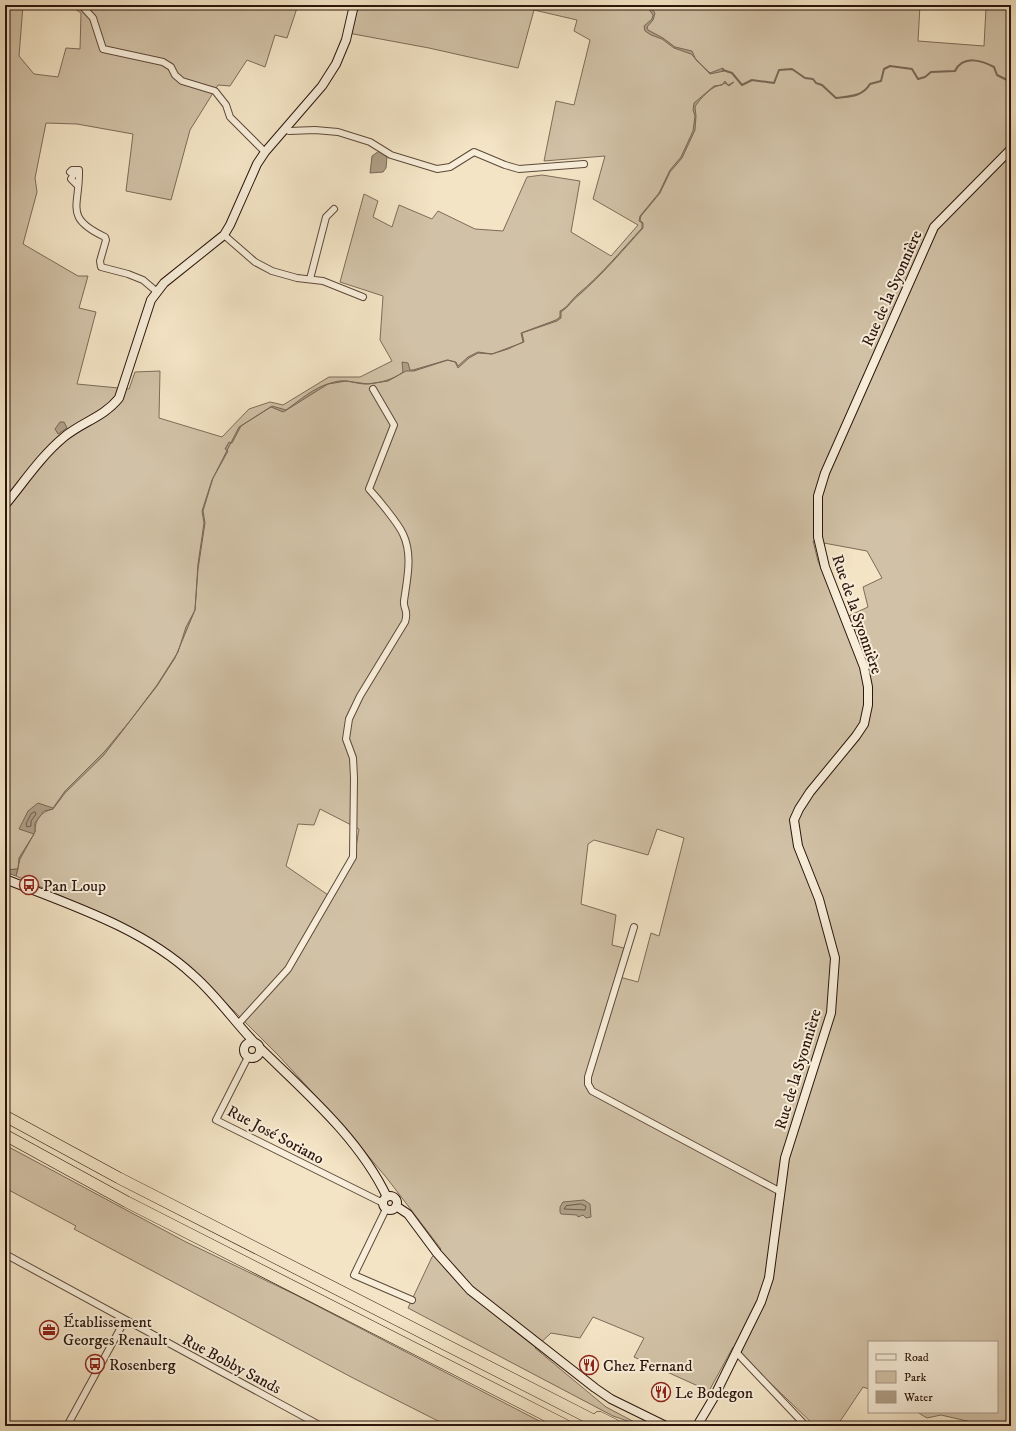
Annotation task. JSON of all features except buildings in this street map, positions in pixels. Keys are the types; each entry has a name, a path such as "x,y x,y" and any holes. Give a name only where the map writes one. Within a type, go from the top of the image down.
{"highway":[{"path":"5,1116 119,1178 605,1426"},
{"path":"5,1135 127,1202 567,1426"},
{"path":"546,1396 551,1393 617,1426"}],"street":[{"path":"81,5 93,18 103,49 163,62 171,67 175,75 182,81 215,91 226,104 230,117 265,152"},
{"path":"5,505 44,458 64,437 100,416 112,407 119,398 147,307 156,292 224,235 230,225 257,164 265,152 322,86 336,64 346,40 354,5"},
{"path":"285,129 289,131 315,130 338,132 370,142 392,155 437,169 450,168 474,152 519,169 584,164"},
{"name":"Rue de la Syonnière","path":"697,1426 737,1353 761,1302 768,1278 779,1191 785,1158 831,1013 835,958 819,899 798,846 794,820 810,792 864,724 868,705 868,687 864,667 825,567 820,544 817,517 818,496 825,473 934,227 1011,149"},
{"path":"77,185 76,212 82,224 89,230 105,237 106,240 100,261 101,267 128,274 143,280 156,292"},
{"path":"310,280 326,217 334,209"},
{"path":"224,235 255,262 272,271 297,278 324,281 363,297"},
{"path":"239,1023 288,969 353,857 353,758 346,739 349,719 360,696 405,622 407,613 404,604 408,573 408,556 403,534 369,489 394,425 373,389"},
{"path":"5,879 104,919 146,941 170,956 193,974 239,1023 257,1045 339,1128 377,1176 385,1203 391,1210 396,1206"},
{"path":"634,927 588,1077 588,1084 592,1091 779,1191"},
{"path":"239,1023 245,1046 244,1052 253,1057 264,1058 282,1069"},
{"path":"245,1046 249,1043 257,1045"},
{"path":"253,1057 260,1053 257,1045"},
{"name":"Rue José Soriano","path":"253,1057 216,1120 385,1203"},
{"path":"396,1206 396,1201 394,1198 385,1203 354,1275 412,1300"},
{"path":"396,1206 408,1214 437,1253 470,1290 590,1385 611,1399 666,1426"},
{"name":"Rue Bobby Sands","path":"5,1254 321,1426"},
{"path":"67,1426 125,1320"},
{"path":"737,1353 806,1426"}],"green space":[{"path":"5,5 23,5 19,56 34,74 58,77 66,48 80,49 81,13 69,5 298,5 287,38 275,35 265,67 247,60 230,86 218,85 190,130 171,200 126,191 133,134 77,124 46,123 35,178 37,192 23,244 78,276 88,276 79,308 96,312 77,384 129,389 135,372 160,371 159,418 222,437 249,409 270,402 283,405 329,377 360,377 392,361 380,340 383,296 340,282 364,194 378,201 373,217 392,227 399,205 432,219 438,211 475,229 503,231 527,177 542,175 580,181 571,232 611,256 638,225 593,199 605,156 544,161 556,101 574,105 590,40 574,31 577,20 534,10 518,68 429,48 348,33 355,5 920,5 918,41 984,46 986,8 983,5 1011,5 1011,1426 978,1426 971,1422 941,1415 927,1418 919,1413 998,1413 998,1341 868,1341 868,1389 863,1387 837,1426 815,1426 733,1347 709,1391 634,1357 644,1338 593,1317 580,1338 551,1333 535,1348 606,1407 642,1426 613,1416 408,1308 432,1257 441,1249 386,1177 335,1117 279,1056 219,996 109,917 16,876 18,869 5,870","holes":["813,541 867,551 882,578 863,587 868,607 842,619 818,561","53,809 48,810 39,817 35,832 28,811","320,809 359,829 356,847 331,897 286,866 298,824 314,825","657,829 684,838 659,936 651,933 638,982 616,976 624,948 612,945 616,915 581,904 588,844 594,840 648,855"]},
{"path":"5,1145 186,1242 296,1295 549,1426 448,1426 353,1378 74,1229 76,1226 5,1188"}],"water":[{"path":"646,5 650,6 655,13 653,20 647,27 648,30 663,38 675,47 692,51 695,59 691,54 674,48 662,39 645,31 644,26 652,19 653,15"},
{"path":"702,66 710,73 723,68 724,71 710,74"},
{"path":"725,81 728,85 734,82 729,86 725,83 722,84"},
{"path":"708,91 695,107 696,116 695,130 682,158 670,172 660,193 641,216 640,220 643,223 643,228 604,271 561,312 561,318 557,321 522,333 524,342 519,344 523,342 521,333 556,320 560,317 560,311 565,308 603,271 642,228 642,223 639,221 640,216 659,193 670,170 681,157 693,131 695,116 693,110 694,103"},
{"path":"379,151 387,157 386,168 383,172 370,173 372,156"},
{"path":"519,344 508,349 492,354"},
{"path":"478,352 492,354 478,353 469,358 458,368 455,362 452,361 456,362 458,366 468,357"},
{"path":"448,360 414,371 406,371 400,375 403,372 402,362 408,363 410,370 413,370"},
{"path":"398,375 388,381 378,383"},
{"path":"327,384 283,412 271,407 253,418 272,406 286,410 307,395"},
{"path":"253,418 241,426 231,443 239,427"},
{"path":"60,422 64,422 67,428 58,434 55,429"},
{"path":"229,442 231,443 227,450 225,449"},
{"path":"227,450 228,451 213,478"},
{"path":"213,478 203,511 205,523 198,569 195,610 198,564 204,523 202,511"},
{"path":"195,610 180,647 186,627"},
{"path":"177,654 157,686 103,756 65,793 53,809 44,811 35,823 34,834 19,829 28,811 38,803 53,808 65,791 105,751 129,722 157,685"},
{"path":"33,836 20,859 18,867 19,858"},
{"path":"18,869 16,876 5,872 5,870"},
{"path":"584,1200 590,1204 591,1217 586,1218 583,1215 578,1217 577,1215 561,1214 560,1207 563,1202"}],"waterway":[{"path":"723,70 732,73 742,85 752,80 774,83 779,70 792,69 805,78 813,79 836,98 859,94 870,84 881,81 884,69 890,66 912,69 918,79 925,77 931,72 955,71 958,66 967,61 973,60 984,62 994,67 997,75 1011,82"}],"place":[{"name":"Pan Loup","path":"29,885"},
{"name":"Établissement Georges Renault","path":"49,1330"},
{"name":"Rosenberg","path":"95,1364"},
{"name":"Chez Fernand","path":"589,1365"},
{"name":"Le Bodegon","path":"661,1392"}]}
